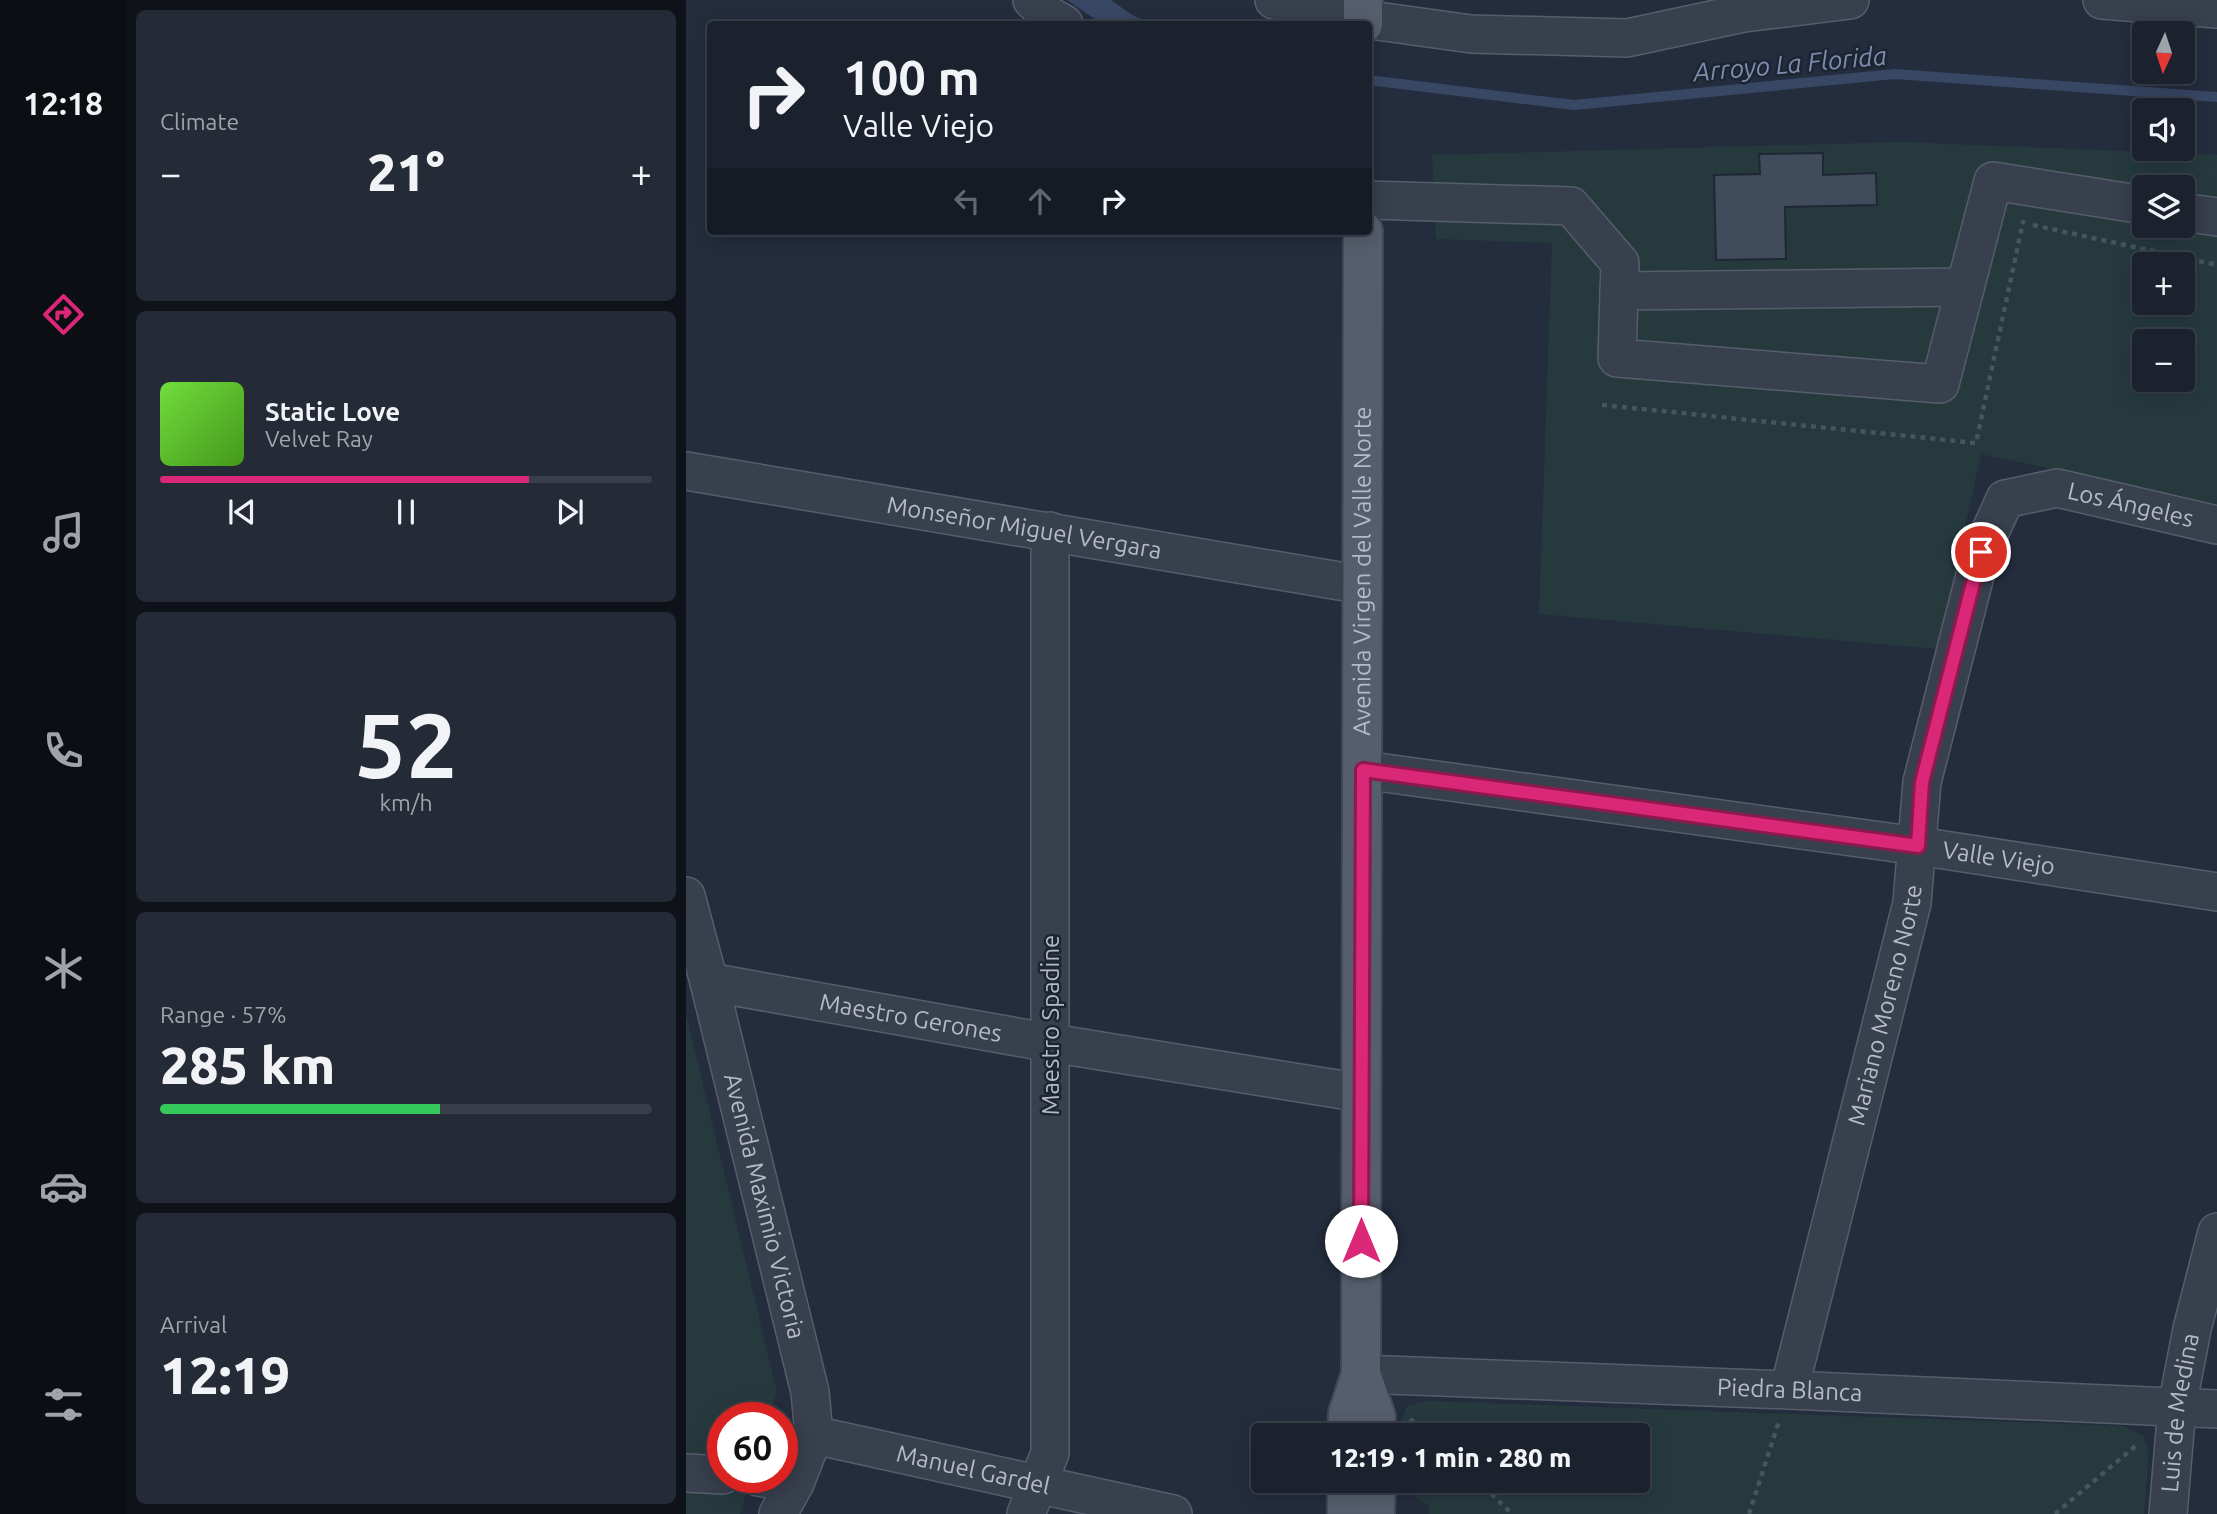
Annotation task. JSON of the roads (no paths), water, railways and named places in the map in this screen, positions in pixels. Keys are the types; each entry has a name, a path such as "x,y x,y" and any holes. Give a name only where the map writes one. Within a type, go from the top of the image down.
{"main road":[{"name":"Avenida Virgen del Valle Norte","path":"1348,1423 1348,1414 1361,1374 1363,235"},
{"name":"Avenida Virgen del Valle Norte","path":"1361,1374 1376,1423"},
{"path":"1347,1493 1347,1514"},
{"path":"1375,1514 1376,1493"}],"street":[{"path":"1032,0 1059,21"},
{"path":"1275,0 1471,34 1627,38 1744,6 1850,0"},
{"path":"2102,0 2217,9"},
{"path":"1372,200 1571,206 1620,264 1617,358 1940,384 1993,181 2132,203"},
{"path":"2195,214 2217,217"},
{"path":"1619,291 1964,287"},
{"name":"Monseñor Miguel Vergara","path":"686,471 1363,585"},
{"name":"Los Ángeles","path":"2005,499 2057,488 2217,525"},
{"name":"Mariano Moreno Norte","path":"1789,1390 1912,903 1922,782 1981,552 2005,499"},
{"name":"Maestro Spadine","path":"1032,1500 1050,1453 1050,531"},
{"name":"Valle Viejo","path":"1363,770 1918,846 2217,892"},
{"name":"Avenida Maximio Victoria","path":"686,896 810,1392 814,1435 787,1498"},
{"name":"Maestro Gerones","path":"709,982 1051,1043 1362,1093"},
{"name":"Luis de Medina","path":"2168,1514 2177,1406 2192,1329 2217,1232"},
{"name":"Piedra Blanca","path":"1361,1374 2217,1409"},
{"name":"Manuel Gardel","path":"814,1435 1032,1500 1173,1514"},
{"path":"686,1473 707,1474"}],"water":[{"path":"1067,0 1111,0 1146,21 1098,21"}],"waterway":[{"name":"Arroyo La Florida","path":"1372,80 1574,105 1895,74 2217,97"}]}
